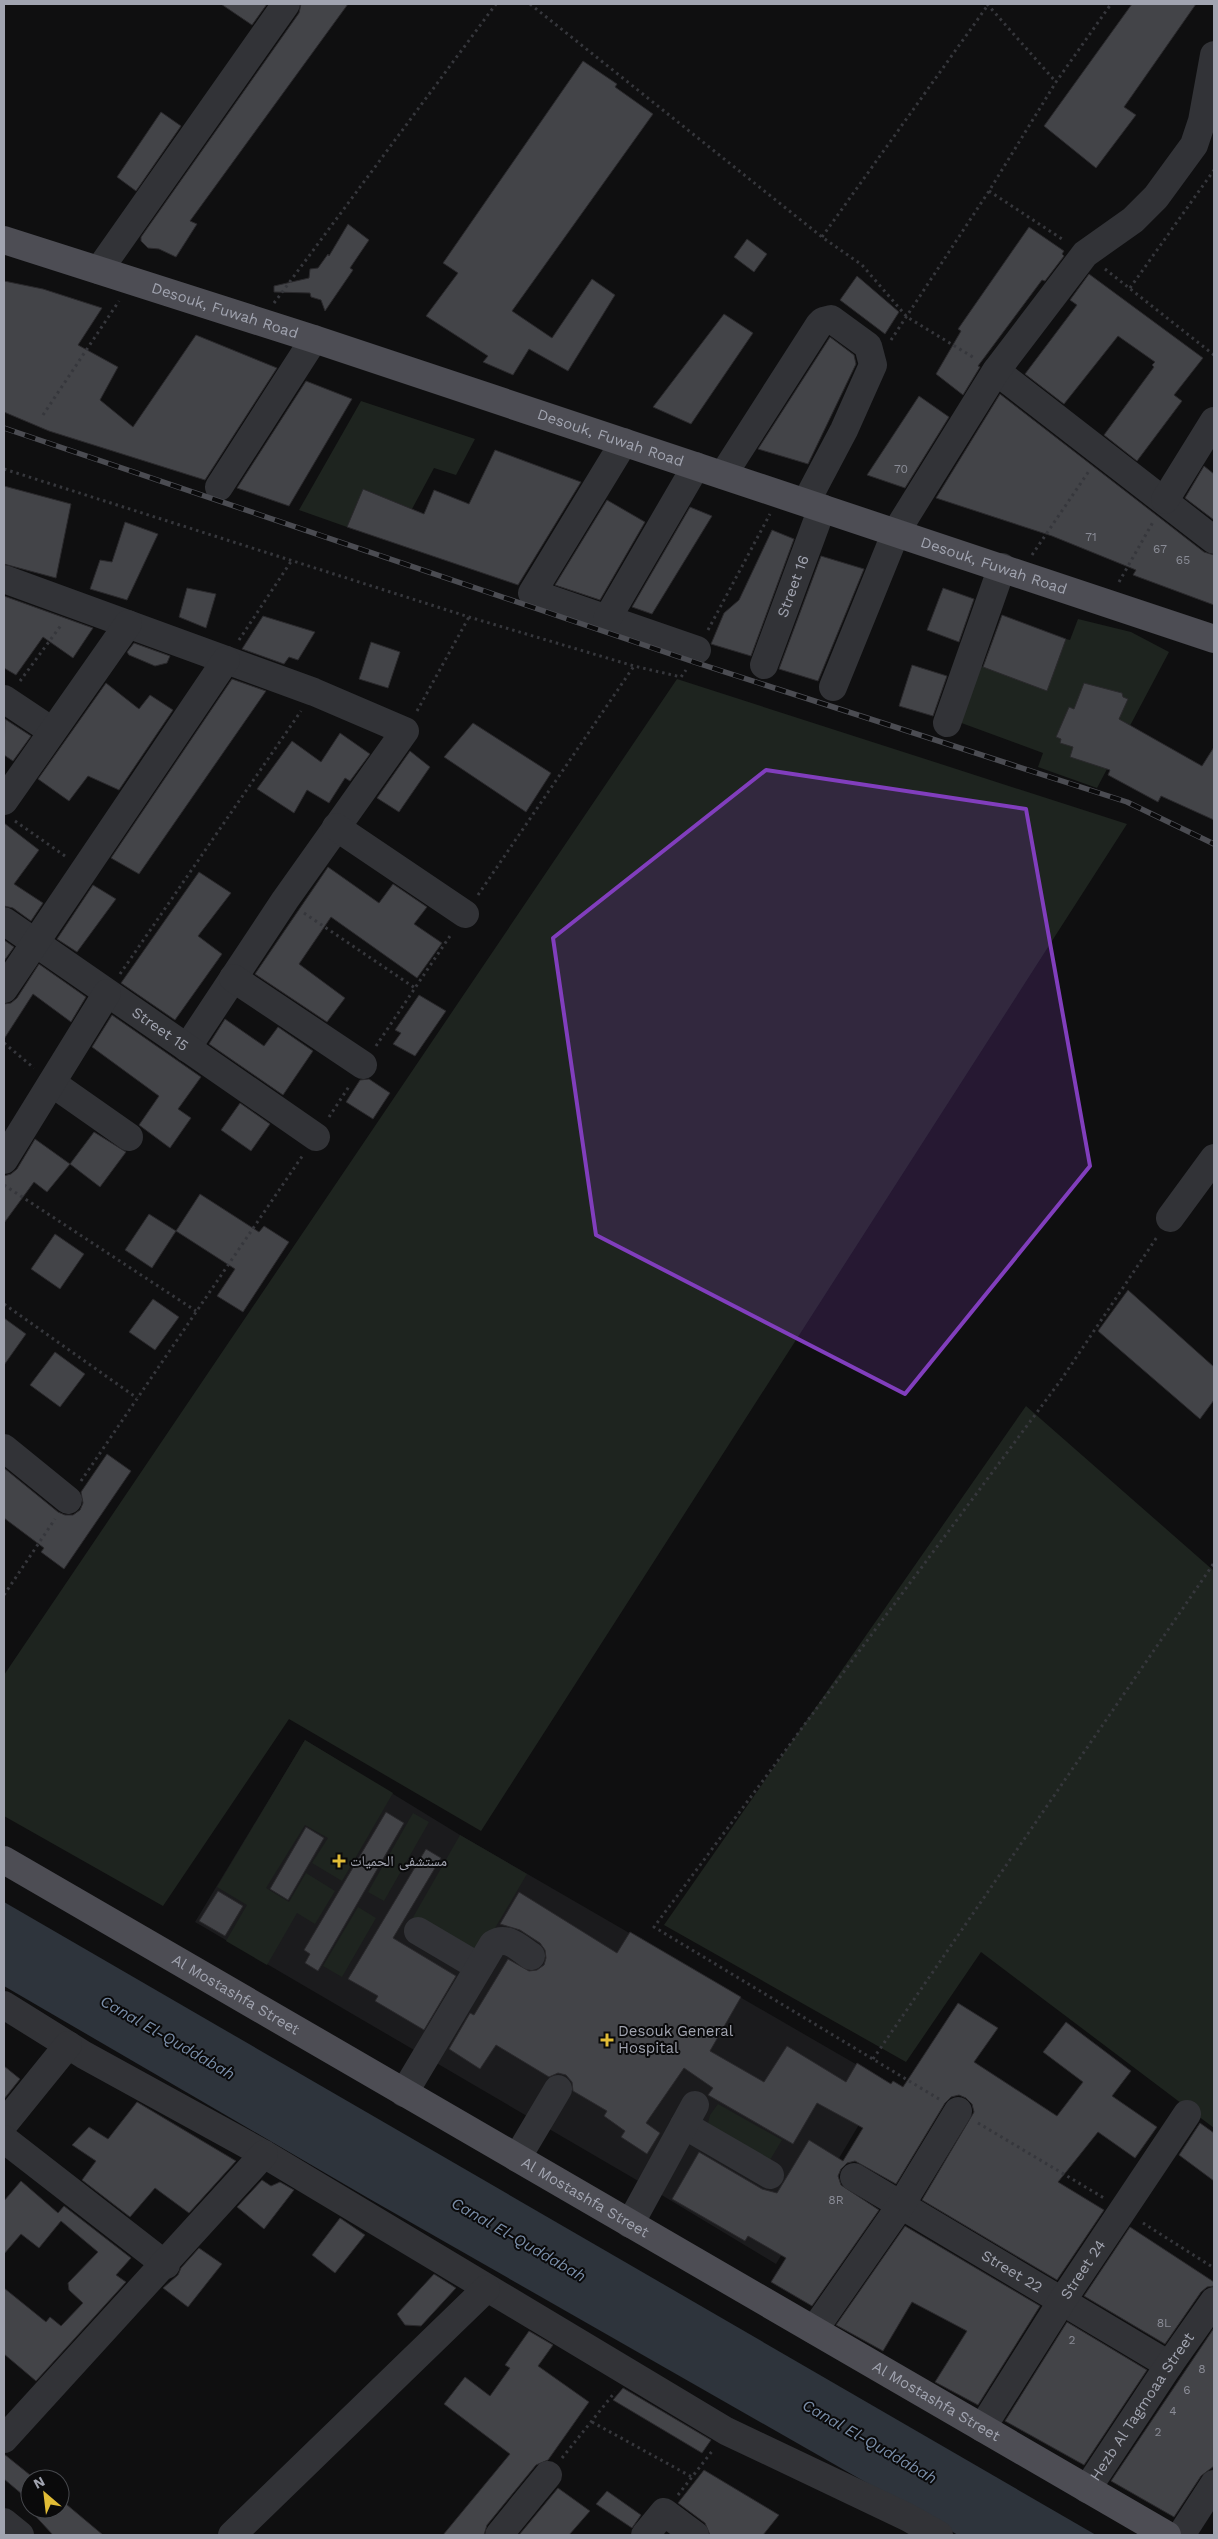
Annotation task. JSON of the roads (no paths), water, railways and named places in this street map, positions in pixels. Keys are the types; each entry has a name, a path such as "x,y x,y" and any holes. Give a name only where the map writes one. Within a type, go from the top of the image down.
{"main road":[{"name":"Desouk, Fuwah Road","path":"4,240 260,321 1214,638"},
{"name":"Al Mostashfa Street","path":"4,1860 1167,2535"}],"street":[{"path":"99,270 286,4"},
{"path":"833,687 896,532 996,371 1085,254 1133,220 1156,197 1194,144 1202,121 1208,78 1214,55"},
{"name":"Street 16","path":"723,475 823,321 831,319 868,346 873,365 814,505 764,665"},
{"path":"219,487 314,339"},
{"path":"996,371 1166,500 1214,540"},
{"path":"1166,500 1214,421"},
{"path":"624,442 532,593 697,650"},
{"path":"607,619 696,466"},
{"path":"947,723 1011,570"},
{"path":"4,579 314,692 406,731 285,900 187,1048"},
{"path":"8,810 52,732 128,624"},
{"path":"4,989 226,660"},
{"path":"5,700 52,732"},
{"path":"336,827 465,914"},
{"name":"Street 15","path":"4,921 316,1137"},
{"path":"232,978 363,1065"},
{"path":"4,1160 107,993"},
{"path":"52,1083 129,1136"},
{"path":"1170,1218 1213,1162"},
{"path":"4,1448 68,1500"},
{"path":"418,1931 480,1967"},
{"path":"404,2093 493,1944 500,1940 506,1940 531,1956"},
{"path":"4,2005 68,2045 264,2154 486,2289 630,2372 726,2431 907,2517 939,2535"},
{"path":"4,2124 68,2045"},
{"path":"517,2158 558,2089"},
{"path":"814,2330 901,2205 958,2111"},
{"name":"Street 24","path":"982,2428 1062,2301 1187,2114"},
{"path":"630,2224 690,2115 770,2175"},
{"path":"4,2139 166,2265"},
{"path":"4,2439 166,2265 264,2154"},
{"name":"Street 22","path":"854,2177 1169,2365"},
{"path":"232,2535 486,2289"},
{"name":"Hezb Al Tagmoaa Street","path":"1087,2489 1214,2301"},
{"path":"499,2535 548,2476"},
{"path":"1181,2535 1214,2484"},
{"path":"645,2535 664,2512 695,2535"},
{"path":"4,2522 20,2535"}],"water":[{"name":"Canal El-Quddabah","path":"4,1902 1096,2535 958,2535 368,2198 4,1986"}],"railway":[{"path":"4,428 694,662 1127,802 1214,844"}],"place":[{"name":"مستشفى الحميات","path":"339,1861"},
{"name":"Desouk General Hospital","path":"607,2040"}]}
